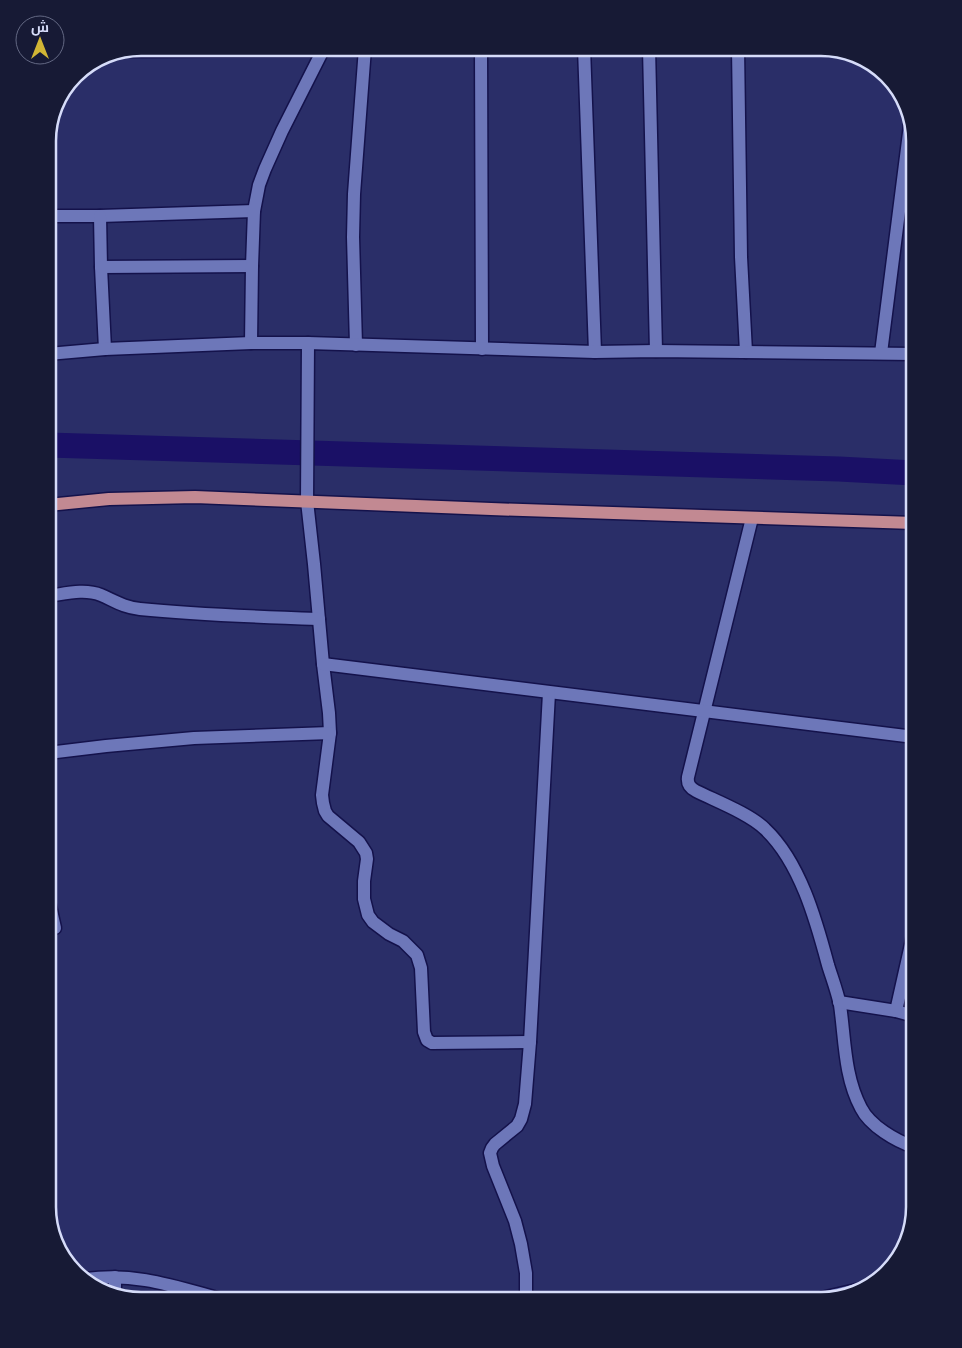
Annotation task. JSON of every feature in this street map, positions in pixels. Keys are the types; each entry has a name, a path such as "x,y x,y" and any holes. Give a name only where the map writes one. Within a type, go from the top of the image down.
{"main road":[{"path":"56,504 109,499 195,497 906,523"}],"street":[{"path":"251,343 254,210 259,185 320,56"},
{"path":"356,345 353,246 354,194 364,56"},
{"path":"481,56 482,349"},
{"path":"584,56 595,352"},
{"path":"649,56 656,351"},
{"path":"738,56 741,257 746,352"},
{"path":"881,353 906,156"},
{"path":"56,216 254,210"},
{"path":"100,216 105,349"},
{"path":"101,267 252,266"},
{"path":"56,353 105,349 251,343 308,343 595,352 906,354"},
{"path":"308,343 308,501 330,733 322,790 325,810 332,821 359,842 366,853 364,899 368,915 373,922 389,934 403,941 416,955 421,968 424,1032 426,1038 432,1042 530,1042"},
{"path":"752,518 688,777 689,785 696,791 756,822 766,830 783,851 798,875 816,920 839,1002 847,1066 852,1088 861,1110 876,1126 906,1143"},
{"path":"56,595 84,592 101,595 115,603 139,609 319,619"},
{"path":"323,664 906,736"},
{"path":"526,1292 526,1273 521,1244 512,1214 492,1166 490,1153 495,1144 517,1126 521,1120 525,1104 549,693"},
{"path":"56,751 194,738 330,733"},
{"path":"896,1011 906,967"},
{"path":"839,1002 906,1014"},
{"path":"115,1277 115,1287"},
{"path":"96,1278 140,1278 196,1292"}],"waterway":[{"path":"56,445 906,473"}]}
